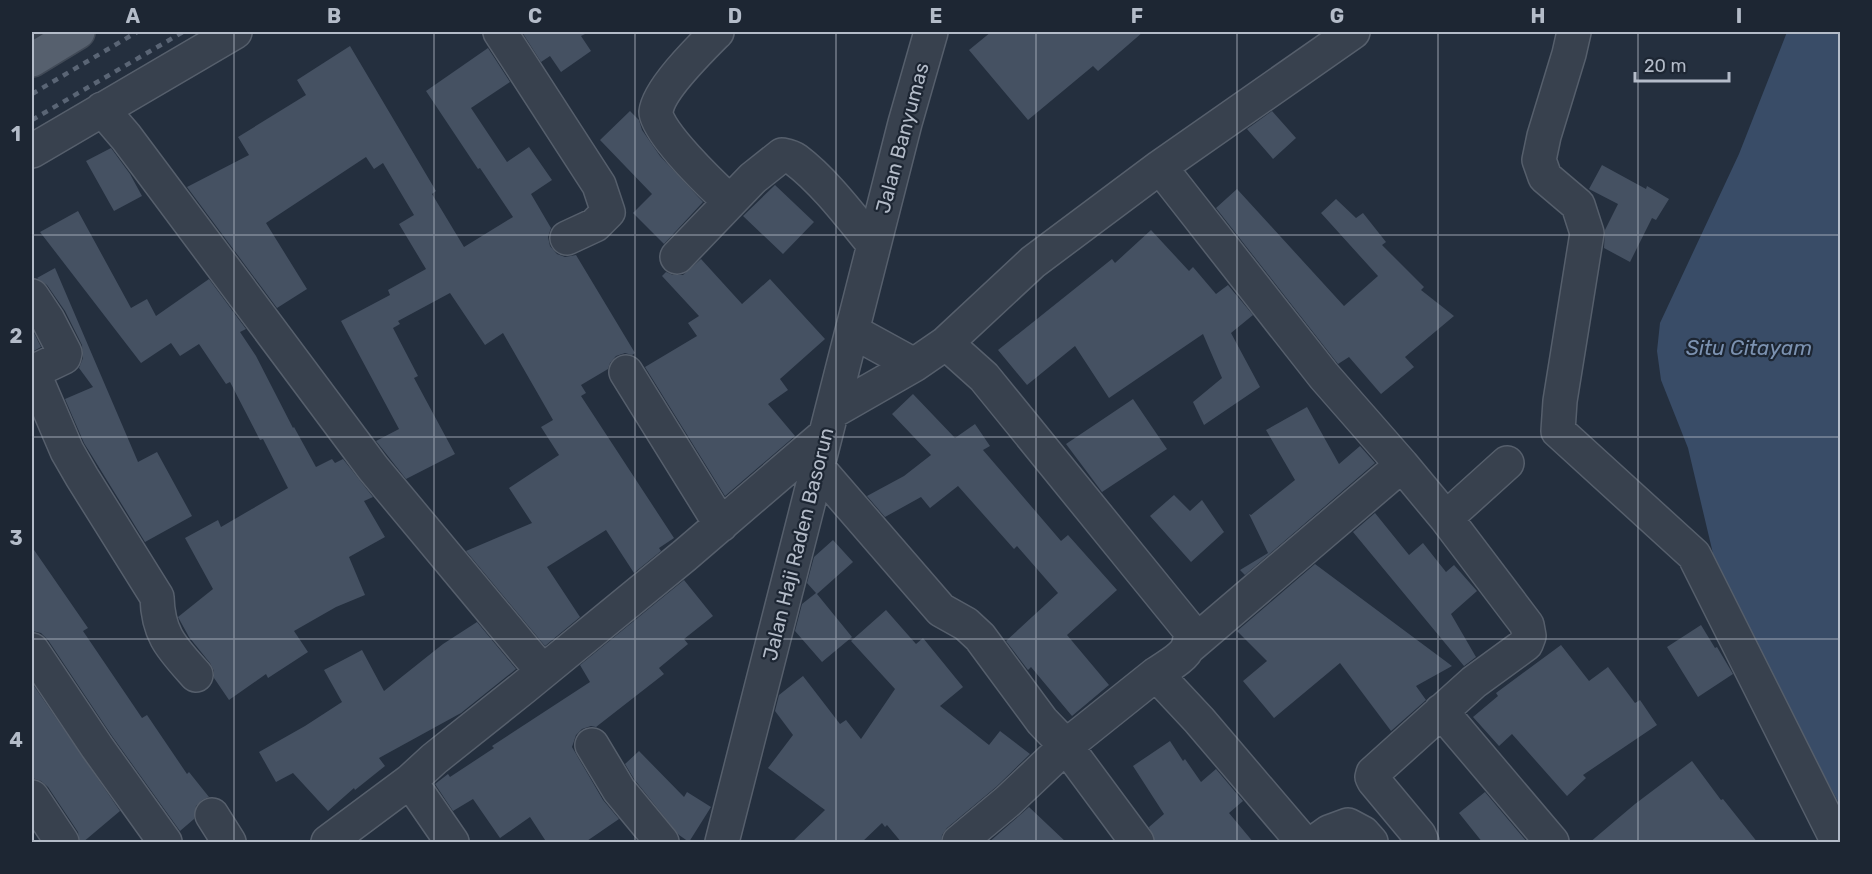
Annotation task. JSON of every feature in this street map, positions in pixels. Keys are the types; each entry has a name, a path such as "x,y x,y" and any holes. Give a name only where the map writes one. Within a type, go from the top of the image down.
{"main road":[{"path":"36,48 78,32"}],"street":[{"path":"32,151 235,32"},
{"path":"500,32 599,185 605,198 608,212 595,225 567,238"},
{"path":"717,32 666,90 657,104 656,116 664,132 681,152 729,201"},
{"name":"Jalan Banyumas","path":"874,244 931,32"},
{"path":"328,843 410,781 721,525 828,424 946,343 1034,262 1160,167 1353,32"},
{"path":"1574,32 1539,160 1545,177 1578,206 1587,233 1560,401 1558,431 1694,555 1838,843"},
{"path":"102,109 126,137 374,468 542,671"},
{"path":"677,257 729,201 770,163 783,155 794,158 827,190 874,244"},
{"path":"1160,167 1324,376 1446,518 1524,618 1528,628 1529,636 1522,648 1503,659 1441,711 1379,766 1372,777 1419,835 1422,843"},
{"name":"Jalan Haji Raden Basorun","path":"722,843 874,244"},
{"path":"32,296 65,352 63,357 39,369 35,374 67,451 157,597 157,613 161,631 196,675"},
{"path":"852,331 914,365"},
{"path":"946,343 984,377 1188,628 1191,638 1190,646"},
{"path":"626,372 721,525"},
{"path":"1446,518 1507,463"},
{"path":"958,843 1008,801 1066,746 1186,652 1190,646 1402,465"},
{"path":"819,468 941,610 966,624 980,637 1042,721 1066,746 1137,843"},
{"path":"32,650 165,843"},
{"path":"1156,674 1199,720 1303,843"},
{"path":"1441,711 1552,843"},
{"path":"592,745 620,790 662,843"},
{"path":"410,781 452,843"},
{"path":"32,797 62,843"},
{"path":"212,815 229,843"},
{"path":"1316,843 1335,829 1348,825 1363,833 1371,843"}],"water":[{"name":"Situ Citayam","path":"1787,32 1840,32 1840,805 1763,663 1715,562 1688,448 1661,380 1657,351 1660,323 1739,154"}],"building":[{"path":"522,32 589,32 581,36 591,51 561,72 550,56 541,62"},
{"path":"991,32 1143,32 1098,71 1093,66 1028,120 969,50"},
{"path":"350,46 436,191 432,194 464,247 513,217 426,91 488,48 510,82 471,108 507,162 529,147 552,180 531,194 551,228 548,237 550,246 557,254 565,257 576,255 635,353 616,356 608,369 581,385 586,393 581,396 674,538 659,548 661,551 634,573 606,530 547,567 580,617 545,646 466,551 532,523 509,488 559,455 541,427 553,420 503,333 485,345 450,293 398,321 400,324 393,328 418,376 414,378 455,454 406,479 376,441 399,429 341,321 390,295 388,290 426,269 399,224 414,215 383,163 374,169 366,157 266,223 307,289 277,308 187,187 249,155 238,137 306,95 297,80"},
{"path":"630,111 639,120 642,130 660,156 703,202 664,244 633,213 652,194 600,140"},
{"path":"1272,111 1296,138 1273,159 1247,129"},
{"path":"111,148 130,174 142,196 114,211 86,161"},
{"path":"1602,165 1669,199 1656,220 1652,218 1630,262 1604,248 1605,230 1618,204 1589,189"},
{"path":"775,185 814,222 783,254 743,216"},
{"path":"1237,189 1344,306 1378,276 1321,213 1336,199 1356,218 1363,213 1386,242 1382,245 1424,287 1421,290 1454,316 1405,357 1414,367 1381,394 1349,357 1338,364 1216,208"},
{"path":"78,211 131,308 147,299 156,316 209,279 246,329 240,332 256,356 316,467 332,459 335,463 343,459 373,497 364,501 385,537 349,557 365,595 336,607 294,631 308,652 268,678 266,674 229,700 214,678 214,671 210,663 189,637 178,617 213,589 185,538 218,520 221,527 288,488 230,382 226,384 199,344 180,356 171,343 141,363 40,232"},
{"path":"1151,230 1189,271 1193,267 1216,294 1228,285 1253,315 1231,333 1260,387 1204,425 1193,402 1222,378 1203,334 1109,398 1075,346 1027,385 998,350 1112,259 1115,263"},
{"path":"701,259 742,304 770,279 825,339 780,379 788,390 768,404 795,436 725,496 645,367 697,336 688,323 699,316 662,276 666,272 683,275"},
{"path":"55,268 138,462 157,452 192,516 145,542 84,443 65,399 93,387 79,368 83,358 82,345 65,311 47,285 37,278"},
{"path":"32,329 41,347 32,352"},
{"path":"913,394 955,438 975,424 990,446 983,450 1061,541 1068,535 1117,590 1067,635 1109,685 1072,716 1031,667 1028,670 1006,641 1058,593 1017,546 1014,549 958,486 930,508 921,497 885,517 867,496 904,476 931,455 892,414"},
{"path":"1133,399 1167,449 1102,492 1066,444"},
{"path":"1307,407 1339,464 1360,446 1375,463 1245,575 1240,570 1268,553 1249,514 1251,515 1295,480 1266,430"},
{"path":"1174,495 1190,511 1202,500 1224,532 1191,562 1150,516"},
{"path":"1375,513 1409,555 1423,543 1446,572 1454,565 1477,591 1451,614 1476,657 1464,666 1353,532"},
{"path":"833,540 853,562 817,594 852,637 822,662 795,631 802,604 816,593 807,583 814,557"},
{"path":"32,547 88,628 83,631 142,718 147,715 187,774 189,772 209,797 196,806 194,819 180,831 112,736 48,640 41,633 32,631"},
{"path":"1315,564 1452,666 1416,686 1426,700 1391,731 1340,663 1274,718 1243,681 1267,661 1237,631"},
{"path":"684,580 713,616 684,639 688,644 659,668 664,674 596,727 582,729 576,735 572,747 603,800 619,819 584,843 547,843 530,817 500,838 473,799 453,811 435,784 448,774 450,777 494,748 492,746 590,682 580,665"},
{"path":"886,610 916,644 923,638 963,687 940,706 989,745 1000,731 1030,754 996,787 947,828 942,835 941,843 902,843 887,825 885,827 882,823 861,843 791,843 825,810 768,768 793,735 775,711 779,695 803,676 840,724 846,720 861,739 895,689 851,641"},
{"path":"477,622 516,669 461,713 379,758 385,766 355,790 354,788 328,811 293,773 276,782 259,752 342,702 324,670 362,650 384,691 443,644"},
{"path":"1701,625 1733,674 1698,697 1667,647"},
{"path":"1561,645 1589,681 1608,667 1635,703 1640,700 1657,725 1583,775 1586,778 1567,796 1512,734 1499,746 1473,717 1498,696 1496,693"},
{"path":"32,683 120,811 82,843 80,843 78,832 48,787 32,778"},
{"path":"1170,741 1201,782 1216,769 1243,801 1229,813 1254,843 1155,843 1149,827 1164,814 1133,766"},
{"path":"639,751 684,797 687,792 711,807 689,842 679,835 634,779 625,764"},
{"path":"1692,761 1721,800 1723,799 1758,843 1589,843 1635,804"},
{"path":"1485,792 1528,843 1483,843 1459,813"},
{"path":"1029,807 1067,843 988,843 1020,815"}],"railway":[{"path":"32,94 137,32"},
{"path":"32,120 183,32"}]}
